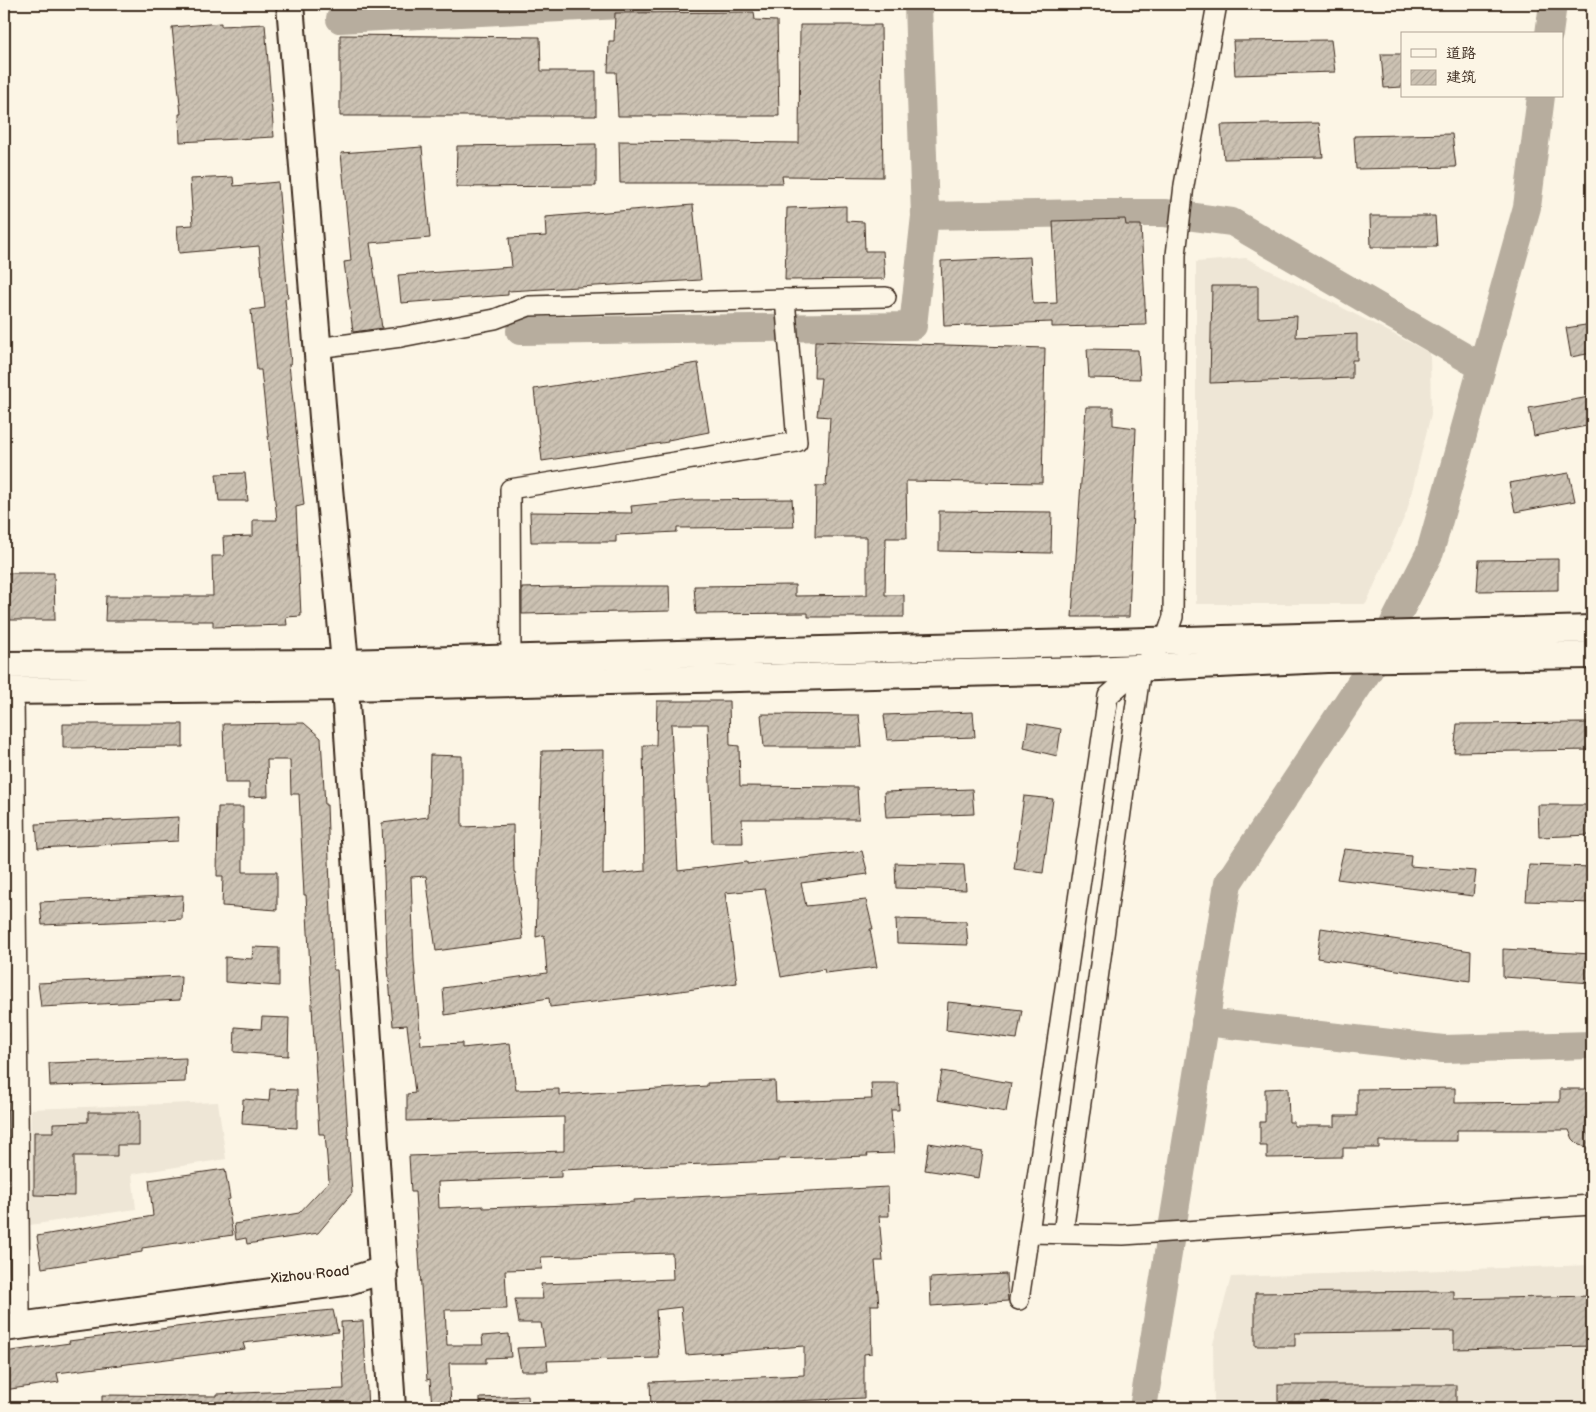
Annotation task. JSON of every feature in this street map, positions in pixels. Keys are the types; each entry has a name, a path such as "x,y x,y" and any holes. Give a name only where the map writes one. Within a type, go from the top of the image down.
{"main road":[{"path":"290,4 345,675 392,1408"},
{"path":"9,691 345,675 511,658 1341,636 1420,632 1592,629"},
{"path":"4,665 345,675 1053,671 1326,659 1592,655"},
{"name":"Xizhou Road","path":"12,1319 343,1268 384,1270"}],"street":[{"path":"1019,1300 1108,696 1141,667 1165,640 1173,617 1176,255 1184,185 1217,4"},
{"path":"317,348 401,337 495,319 529,306 886,297"},
{"path":"511,658 510,489 797,442 786,299"},
{"path":"1063,1233 1141,667"},
{"path":"9,691 12,1319"},
{"path":"1029,1233 1123,1235 1592,1205"}],"shaded area":[{"path":"1246,258 1430,353 1431,414 1407,511 1366,604 1196,604 1196,262"},
{"path":"218,1102 226,1159 132,1174 136,1209 30,1225 31,1109"},
{"path":"1592,1265 1592,1408 1214,1408 1213,1344 1231,1277"}],"building":[{"path":"754,12 755,20 777,21 779,116 618,116 616,72 608,72 609,41 614,41 615,13"},
{"path":"221,23 221,26 265,24 274,137 180,142 179,114 181,114 172,27"},
{"path":"800,25 881,25 883,177 782,176 783,183 620,183 619,141 799,143"},
{"path":"340,35 540,37 541,71 596,71 596,116 340,116"},
{"path":"1331,40 1335,72 1235,75 1233,41"},
{"path":"1381,54 1401,54 1401,87 1384,88"},
{"path":"1319,123 1323,157 1224,159 1221,125"},
{"path":"1452,134 1456,167 1356,169 1354,136"},
{"path":"596,144 596,186 456,187 457,146"},
{"path":"422,147 430,238 370,243 382,328 353,332 344,262 351,261 341,153"},
{"path":"233,177 234,186 278,182 288,298 285,299 291,364 289,364 304,505 296,507 301,616 286,617 287,625 213,627 213,621 105,621 106,596 213,596 212,556 224,556 223,537 253,536 253,520 277,520 261,370 257,370 251,310 265,308 259,246 179,253 177,226 193,225 190,179"},
{"path":"693,205 701,280 508,291 508,295 401,303 398,275 512,267 509,238 546,236 545,217"},
{"path":"846,206 846,221 864,222 865,251 883,251 885,279 785,280 787,208"},
{"path":"1370,216 1435,216 1437,247 1371,247"},
{"path":"1125,219 1126,225 1141,225 1146,325 1052,327 1052,322 944,326 941,261 1030,257 1033,304 1057,303 1053,221"},
{"path":"1212,286 1258,286 1258,318 1297,316 1296,337 1357,334 1357,360 1352,360 1352,378 1210,383"},
{"path":"1592,324 1592,353 1571,357 1566,328"},
{"path":"815,341 1045,348 1042,483 906,481 907,538 886,538 885,595 904,595 904,617 808,617 808,613 696,614 694,586 795,585 795,596 867,595 867,537 815,537 816,486 826,486 830,417 817,416 821,378 814,378"},
{"path":"1087,349 1138,350 1140,379 1089,378"},
{"path":"698,363 709,432 668,440 668,442 542,461 534,389"},
{"path":"1589,397 1592,425 1534,436 1529,408"},
{"path":"1086,407 1113,407 1113,425 1136,428 1129,617 1072,617"},
{"path":"245,473 248,501 219,501 216,474"},
{"path":"1569,473 1575,501 1515,512 1509,483"},
{"path":"792,499 794,527 677,528 677,532 616,535 616,542 531,542 530,512 632,513 631,506 692,500"},
{"path":"939,511 1052,512 1051,553 939,551"},
{"path":"1558,559 1558,590 1477,591 1479,560"},
{"path":"4,573 54,573 55,620 4,620"},
{"path":"669,586 670,611 522,614 522,588"},
{"path":"657,701 729,701 730,745 739,746 740,786 857,787 859,819 742,819 743,843 712,843 708,724 671,724 678,871 862,851 868,874 801,883 806,906 866,900 873,929 870,929 877,967 825,973 824,969 781,977 765,889 725,893 737,983 550,1007 549,998 445,1015 443,988 547,973 544,935 536,937 542,751 604,750 603,875 645,871 643,745 656,745"},
{"path":"973,712 975,737 887,740 884,715"},
{"path":"761,714 859,715 862,747 764,747"},
{"path":"304,723 321,738 325,805 327,805 333,970 337,970 352,1193 318,1233 247,1244 246,1238 236,1240 234,1224 299,1213 329,1181 325,1134 319,1134 299,794 291,794 290,760 267,760 268,796 249,797 249,783 225,783 223,724"},
{"path":"1028,723 1061,729 1057,756 1024,748"},
{"path":"1592,723 1592,750 1454,752 1457,724"},
{"path":"63,724 183,724 183,747 63,748"},
{"path":"430,755 462,756 462,827 513,825 514,872 523,939 436,951 426,876 411,877 414,961 421,1045 462,1043 462,1048 510,1043 516,1090 559,1089 559,1095 707,1086 707,1083 775,1081 776,1102 872,1099 871,1083 898,1083 899,1110 891,1110 894,1153 867,1154 868,1156 778,1159 778,1161 561,1170 561,1177 438,1182 439,1208 598,1204 634,1202 634,1200 888,1187 889,1216 879,1216 883,1261 875,1261 879,1305 871,1305 872,1353 864,1354 864,1398 651,1407 650,1382 804,1375 804,1346 686,1355 681,1307 656,1310 659,1358 547,1361 548,1371 521,1371 517,1348 545,1347 541,1323 519,1323 515,1299 543,1299 541,1284 673,1279 672,1253 541,1257 542,1269 505,1270 507,1309 445,1310 447,1345 483,1345 482,1336 509,1334 511,1357 486,1358 486,1363 449,1363 451,1408 432,1408 430,1379 427,1380 415,1192 411,1192 409,1156 564,1151 564,1117 407,1121 407,1094 415,1093 407,1025 393,1026 387,955 382,823 428,817"},
{"path":"972,789 974,814 886,817 884,792"},
{"path":"1024,796 1053,799 1043,873 1014,869"},
{"path":"1538,805 1592,805 1592,835 1539,837"},
{"path":"218,807 243,807 243,872 277,872 277,910 222,906 223,876 217,876"},
{"path":"179,817 178,841 38,848 36,824"},
{"path":"1344,849 1411,856 1410,866 1476,871 1473,896 1337,879"},
{"path":"895,863 964,865 966,890 896,888"},
{"path":"1529,865 1592,867 1592,903 1526,901"},
{"path":"183,895 182,919 42,925 40,902"},
{"path":"896,919 966,921 968,945 897,943"},
{"path":"1321,928 1471,951 1470,981 1317,958"},
{"path":"253,947 279,948 279,986 225,982 225,957 252,959"},
{"path":"1503,949 1592,954 1592,983 1503,977"},
{"path":"181,976 180,1000 41,1007 38,983"},
{"path":"948,1002 1022,1010 1017,1039 946,1030"},
{"path":"262,1017 289,1018 288,1056 234,1052 235,1027 261,1029"},
{"path":"186,1058 185,1082 50,1086 49,1063"},
{"path":"942,1071 1011,1083 1006,1112 937,1100"},
{"path":"1288,1088 1289,1122 1294,1122 1294,1126 1335,1126 1335,1116 1357,1116 1357,1089 1455,1088 1455,1103 1560,1102 1560,1089 1592,1089 1592,1148 1579,1145 1573,1139 1569,1130 1457,1130 1457,1141 1379,1141 1379,1148 1343,1148 1343,1157 1267,1158 1267,1146 1260,1146 1260,1122 1265,1122 1265,1089"},
{"path":"270,1089 297,1090 297,1128 242,1124 243,1099 269,1101"},
{"path":"88,1112 139,1112 139,1145 117,1145 117,1156 74,1156 74,1196 34,1195 34,1132 53,1132 53,1123 88,1122"},
{"path":"929,1143 983,1152 979,1178 925,1170"},
{"path":"225,1169 230,1199 227,1200 233,1235 142,1248 142,1252 42,1268 37,1236 153,1216 149,1180"},
{"path":"1006,1274 1008,1301 931,1306 930,1278"},
{"path":"1454,1291 1454,1299 1592,1296 1592,1346 1454,1349 1454,1331 1295,1333 1295,1346 1255,1346 1255,1293"},
{"path":"333,1310 338,1332 243,1343 245,1349 57,1373 59,1382 4,1390 4,1352 70,1343 69,1341 237,1319"},
{"path":"363,1321 368,1408 102,1408 102,1395 217,1396 217,1394 344,1389 341,1322"},
{"path":"1278,1385 1456,1385 1456,1408 1278,1408"},
{"path":"528,1396 529,1408 480,1408 480,1398"}],"waterway":[{"path":"340,19 641,4"},
{"path":"918,4 925,216 1165,213 1232,222 1482,367"},
{"path":"1549,32 1553,4"},
{"path":"1143,1408 1228,883 1373,664 1430,552 1527,207 1541,98"},
{"path":"520,331 913,326 925,216"},
{"path":"1205,1022 1443,1049 1592,1045"}]}
